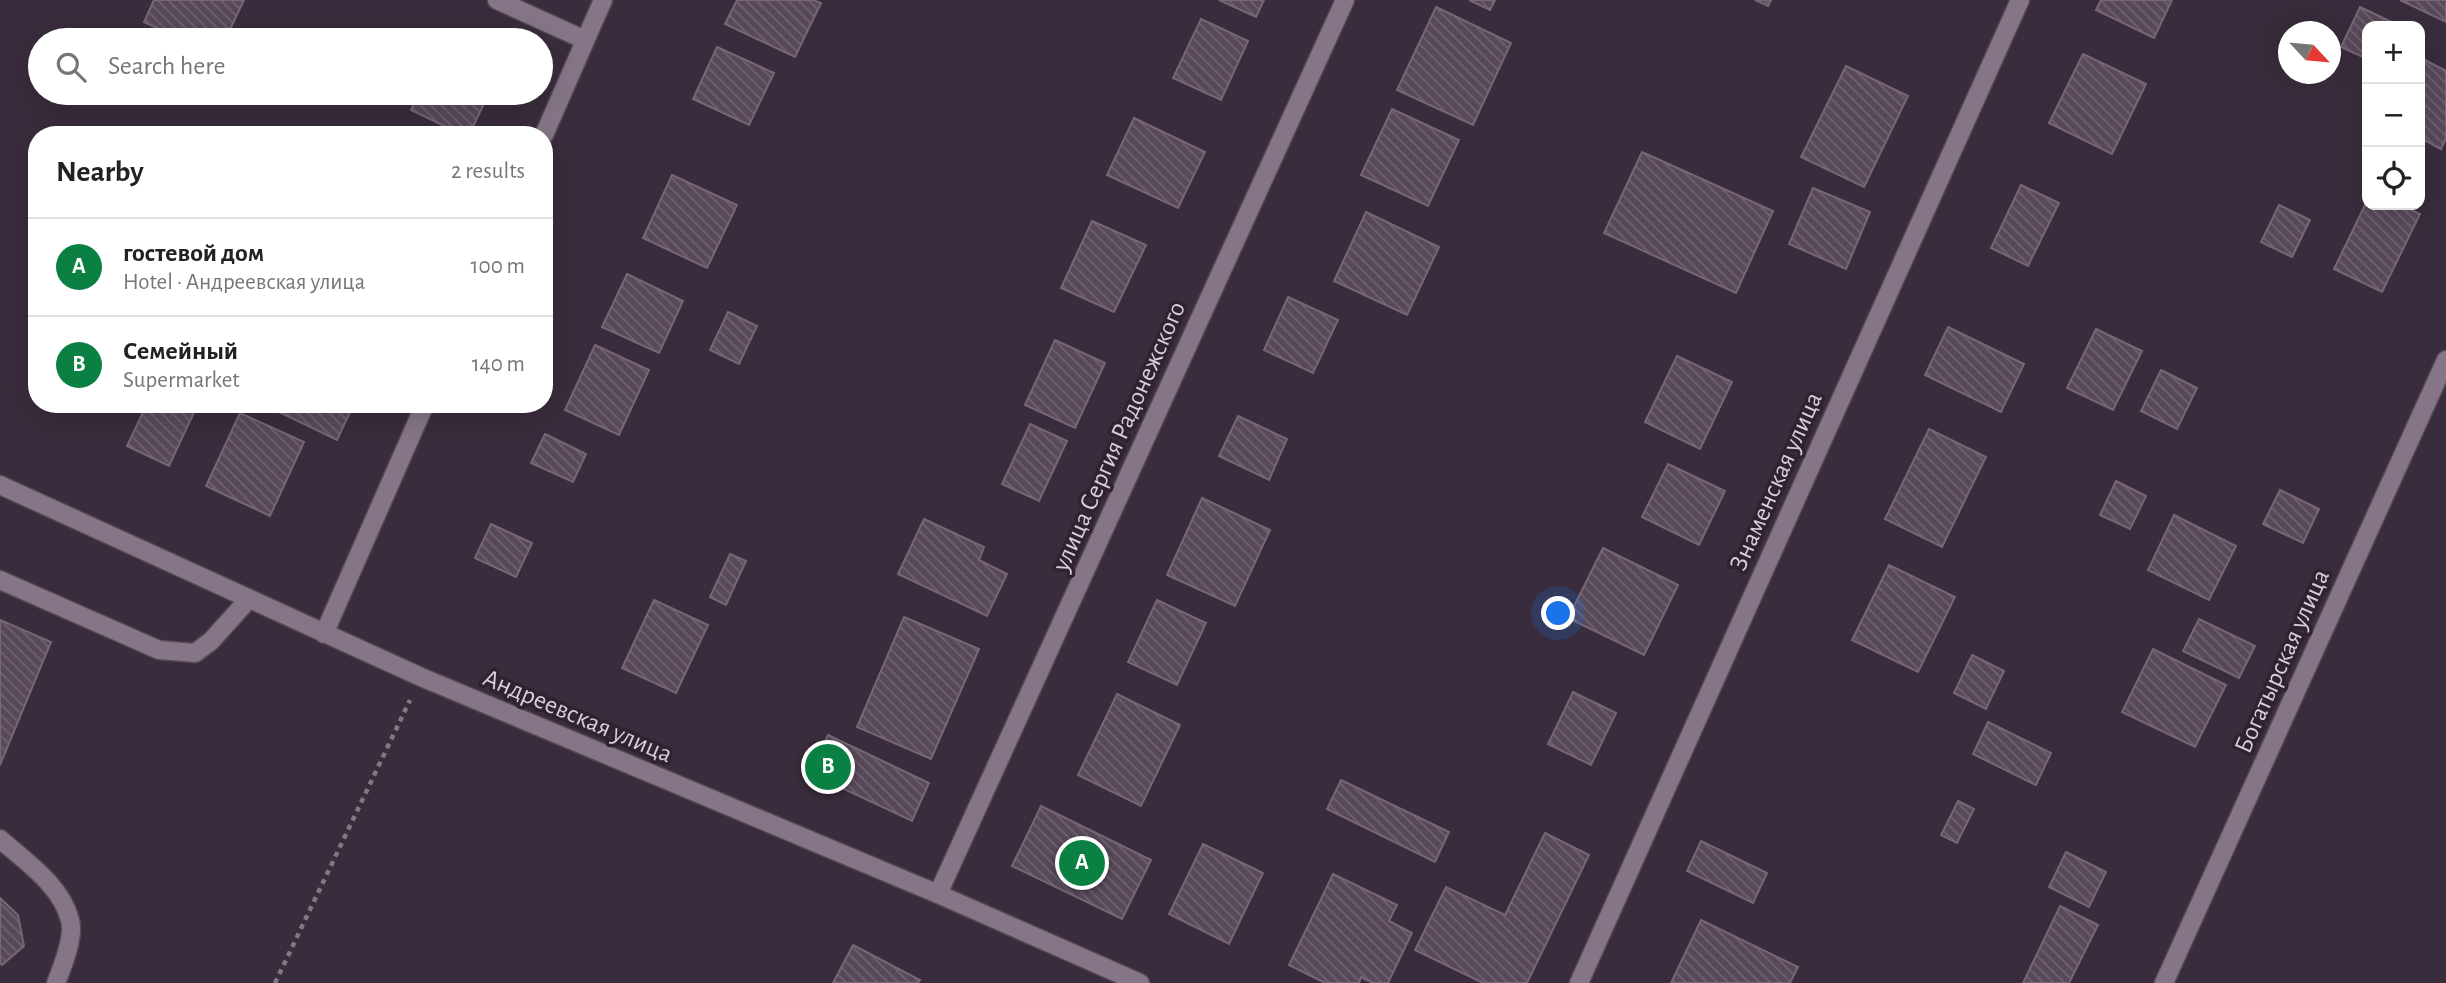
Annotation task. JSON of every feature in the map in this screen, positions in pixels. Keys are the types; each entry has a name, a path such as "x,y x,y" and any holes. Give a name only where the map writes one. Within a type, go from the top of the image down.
{"street":[{"path":"496,0 586,40"},
{"path":"548,126 603,0"},
{"name":"улица Сергия Радонежского","path":"938,894 1345,0"},
{"name":"Знаменская улица","path":"1579,983 2020,0"},
{"name":"Богатырская улица","path":"2164,983 2446,360"},
{"path":"324,634 421,413"},
{"name":"Андреевская улица","path":"0,485 421,677 938,894 1140,983"},
{"path":"0,580 159,650 195,653 211,641 248,600"},
{"path":"0,839 57,891 71,922 65,960 56,983"}],"path":[{"path":"275,983 421,677"}],"building":[{"path":"154,0 244,0 231,28 157,28 144,22"},
{"path":"737,0 813,0 821,3 795,57 725,24"},
{"path":"1219,0 1264,0 1256,17"},
{"path":"1469,0 1495,0 1490,10"},
{"path":"1755,0 1771,0 1768,6"},
{"path":"2101,0 2172,0 2154,38 2096,10"},
{"path":"2400,0 2446,0 2446,22"},
{"path":"1436,7 1511,43 1473,125 1397,90"},
{"path":"2360,7 2390,21 2362,21 2362,57 2341,47"},
{"path":"1201,19 1248,41 1221,100 1173,78"},
{"path":"717,47 774,73 749,125 693,99"},
{"path":"2083,54 2146,84 2112,154 2049,123"},
{"path":"2425,60 2446,71 2446,138 2441,149 2425,141"},
{"path":"1846,66 1908,96 1864,187 1801,157"},
{"path":"413,105 483,105 473,126 444,126 411,110"},
{"path":"1392,109 1459,140 1428,206 1361,175"},
{"path":"1134,118 1205,152 1178,208 1107,175"},
{"path":"1642,152 1773,211 1736,293 1604,233"},
{"path":"672,175 737,205 707,268 643,238"},
{"path":"2021,185 2059,203 2028,266 1991,248"},
{"path":"1813,188 1870,212 1846,269 1789,244"},
{"path":"2279,205 2310,220 2292,257 2261,242"},
{"path":"2363,210 2411,210 2420,214 2382,292 2334,269"},
{"path":"1366,212 1439,247 1407,315 1334,281"},
{"path":"1092,221 1146,245 1114,312 1061,288"},
{"path":"627,274 683,301 659,353 602,327"},
{"path":"1288,297 1338,320 1313,373 1264,350"},
{"path":"728,312 757,326 739,364 710,350"},
{"path":"1948,327 2024,364 2001,412 1925,375"},
{"path":"2096,329 2142,351 2113,410 2067,388"},
{"path":"1055,340 1105,363 1075,428 1025,405"},
{"path":"595,345 649,370 619,435 565,410"},
{"path":"1677,356 1732,382 1700,449 1645,422"},
{"path":"2161,370 2197,388 2177,429 2141,411"},
{"path":"143,413 194,413 169,466 127,446"},
{"path":"240,413 304,442 270,516 206,486"},
{"path":"281,413 350,413 337,440"},
{"path":"1238,416 1287,439 1269,480 1219,456"},
{"path":"1030,424 1067,441 1039,501 1002,484"},
{"path":"1929,429 1986,457 1942,547 1885,519"},
{"path":"545,434 586,454 573,482 531,463"},
{"path":"1668,464 1725,491 1699,545 1642,517"},
{"path":"2116,481 2146,496 2130,529 2100,515"},
{"path":"2280,490 2319,509 2303,543 2263,524"},
{"path":"1202,498 1270,530 1235,606 1167,575"},
{"path":"2174,515 2236,546 2209,600 2148,570"},
{"path":"924,519 984,547 979,560 1007,574 987,616 898,574"},
{"path":"491,524 532,543 516,577 475,558"},
{"path":"1603,548 1678,585 1644,655 1568,618"},
{"path":"730,554 746,561 726,605 710,597"},
{"path":"1889,565 1955,597 1918,672 1852,640"},
{"path":"654,600 708,625 676,693 622,668"},
{"path":"1157,600 1206,623 1177,685 1128,662"},
{"path":"904,617 979,649 931,759 857,727"},
{"path":"2199,619 2255,646 2239,678 2183,651"},
{"path":"0,620 51,642 0,765"},
{"path":"2153,649 2226,685 2195,747 2122,712"},
{"path":"1972,655 2004,671 1986,709 1954,693"},
{"path":"1573,692 1616,713 1591,765 1548,744"},
{"path":"1117,694 1180,725 1141,806 1078,775"},
{"path":"1988,722 2051,753 2036,785 1973,754"},
{"path":"828,735 929,783 912,821 810,773"},
{"path":"1341,780 1449,832 1435,862 1327,809"},
{"path":"1958,801 1974,809 1957,843 1941,835"},
{"path":"1041,806 1151,860 1122,919 1012,866"},
{"path":"1545,833 1589,855 1527,983 1483,983 1415,950 1446,887 1505,915"},
{"path":"1701,841 1767,873 1753,903 1687,871"},
{"path":"1203,844 1263,873 1229,944 1169,914"},
{"path":"2066,852 2106,872 2089,907 2049,887"},
{"path":"1333,874 1397,905 1389,921 1412,933 1388,983 1373,983 1361,977 1359,983 1325,983 1289,965"},
{"path":"0,898 18,915 24,946 2,965 0,963"},
{"path":"2060,906 2098,925 2069,983 2023,983"},
{"path":"1701,920 1798,967 1790,983 1671,983"},
{"path":"853,945 920,980 918,983 833,983"}],"place":[{"name":"Семейный","path":"828,767"},
{"name":"гостевой дом","path":"1082,863"}]}
